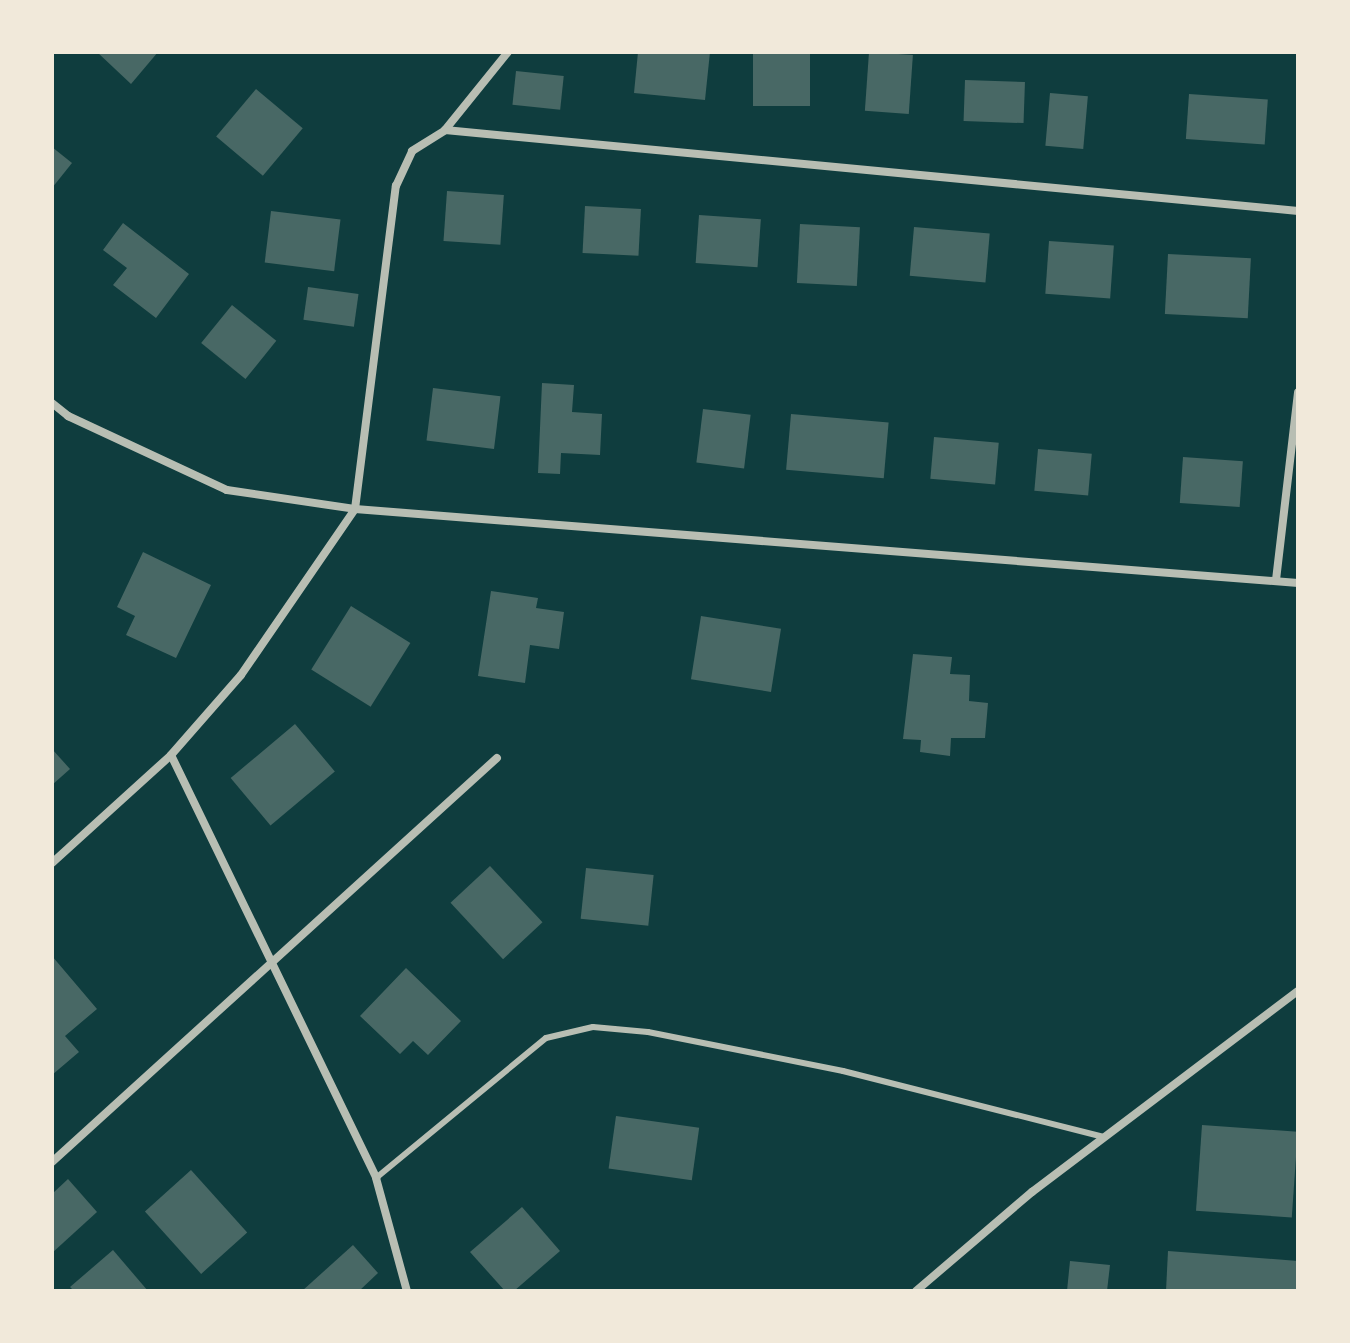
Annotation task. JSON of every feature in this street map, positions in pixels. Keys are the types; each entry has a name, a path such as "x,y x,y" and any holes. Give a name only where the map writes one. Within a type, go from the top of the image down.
{"street":[{"path":"52,863 171,755 241,675 355,509 396,186 412,151 445,130 508,52"},
{"path":"445,130 1298,211"},
{"path":"1276,580 1298,392"},
{"path":"52,403 68,416 227,490 355,509 1298,583"},
{"path":"171,755 376,1178 407,1291"},
{"path":"52,1162 497,758"},
{"path":"916,1291 1032,1192 1298,991"}],"lane":[{"path":"376,1178 546,1038 593,1027 648,1032 843,1071 1104,1137"}],"building":[{"path":"97,52 158,52 131,84"},
{"path":"638,52 710,52 705,100 634,93"},
{"path":"753,52 810,52 810,106 753,106"},
{"path":"869,52 913,55 909,114 865,111"},
{"path":"516,71 564,76 560,110 512,105"},
{"path":"965,80 1025,82 1024,123 964,121"},
{"path":"256,89 303,128 263,176 216,136"},
{"path":"1050,93 1088,96 1083,149 1045,146"},
{"path":"1189,94 1268,100 1265,144 1186,139"},
{"path":"52,147 72,163 52,188"},
{"path":"447,191 504,195 500,245 444,241"},
{"path":"585,206 641,209 638,256 583,253"},
{"path":"271,211 340,220 334,271 265,263"},
{"path":"699,215 761,219 758,267 696,263"},
{"path":"123,223 189,274 156,318 113,285 127,268 103,250"},
{"path":"800,224 860,227 857,286 797,283"},
{"path":"914,227 990,234 985,282 910,276"},
{"path":"1049,241 1114,246 1110,298 1045,294"},
{"path":"1168,254 1251,258 1248,318 1165,314"},
{"path":"308,287 359,294 354,327 303,320"},
{"path":"232,305 276,341 245,379 201,343"},
{"path":"542,383 574,385 572,412 602,414 600,455 561,453 560,474 538,473"},
{"path":"433,388 500,396 494,449 427,441"},
{"path":"703,409 751,415 744,468 696,463"},
{"path":"791,414 889,423 884,478 786,470"},
{"path":"934,437 999,443 995,485 930,479"},
{"path":"1038,449 1092,454 1088,496 1034,491"},
{"path":"1183,457 1243,461 1240,507 1180,503"},
{"path":"143,552 211,585 176,658 126,635 135,616 117,607"},
{"path":"491,591 538,598 536,608 564,612 559,649 530,645 525,683 478,676"},
{"path":"351,606 410,643 371,707 311,670"},
{"path":"701,616 781,629 771,692 691,679"},
{"path":"913,654 952,657 950,674 970,675 969,701 988,703 985,738 951,738 950,756 920,752 921,740 903,739"},
{"path":"295,724 335,771 271,825 231,778"},
{"path":"52,749 70,769 52,785"},
{"path":"490,866 543,922 503,959 451,903"},
{"path":"586,868 654,875 648,926 581,919"},
{"path":"52,956 97,1009 65,1036 79,1052 52,1075"},
{"path":"406,968 461,1021 428,1055 413,1041 400,1054 360,1016"},
{"path":"616,1116 699,1128 692,1180 609,1168"},
{"path":"1202,1125 1298,1132 1292,1217 1196,1211"},
{"path":"191,1170 247,1232 201,1274 145,1211"},
{"path":"68,1179 97,1212 52,1253 52,1194"},
{"path":"522,1207 560,1251 514,1291 505,1291 470,1252"},
{"path":"353,1245 378,1273 359,1291 302,1291"},
{"path":"113,1250 148,1291 74,1291 70,1287"},
{"path":"1168,1251 1298,1261 1298,1291 1166,1291"},
{"path":"1070,1261 1110,1265 1107,1291 1067,1291"}]}
